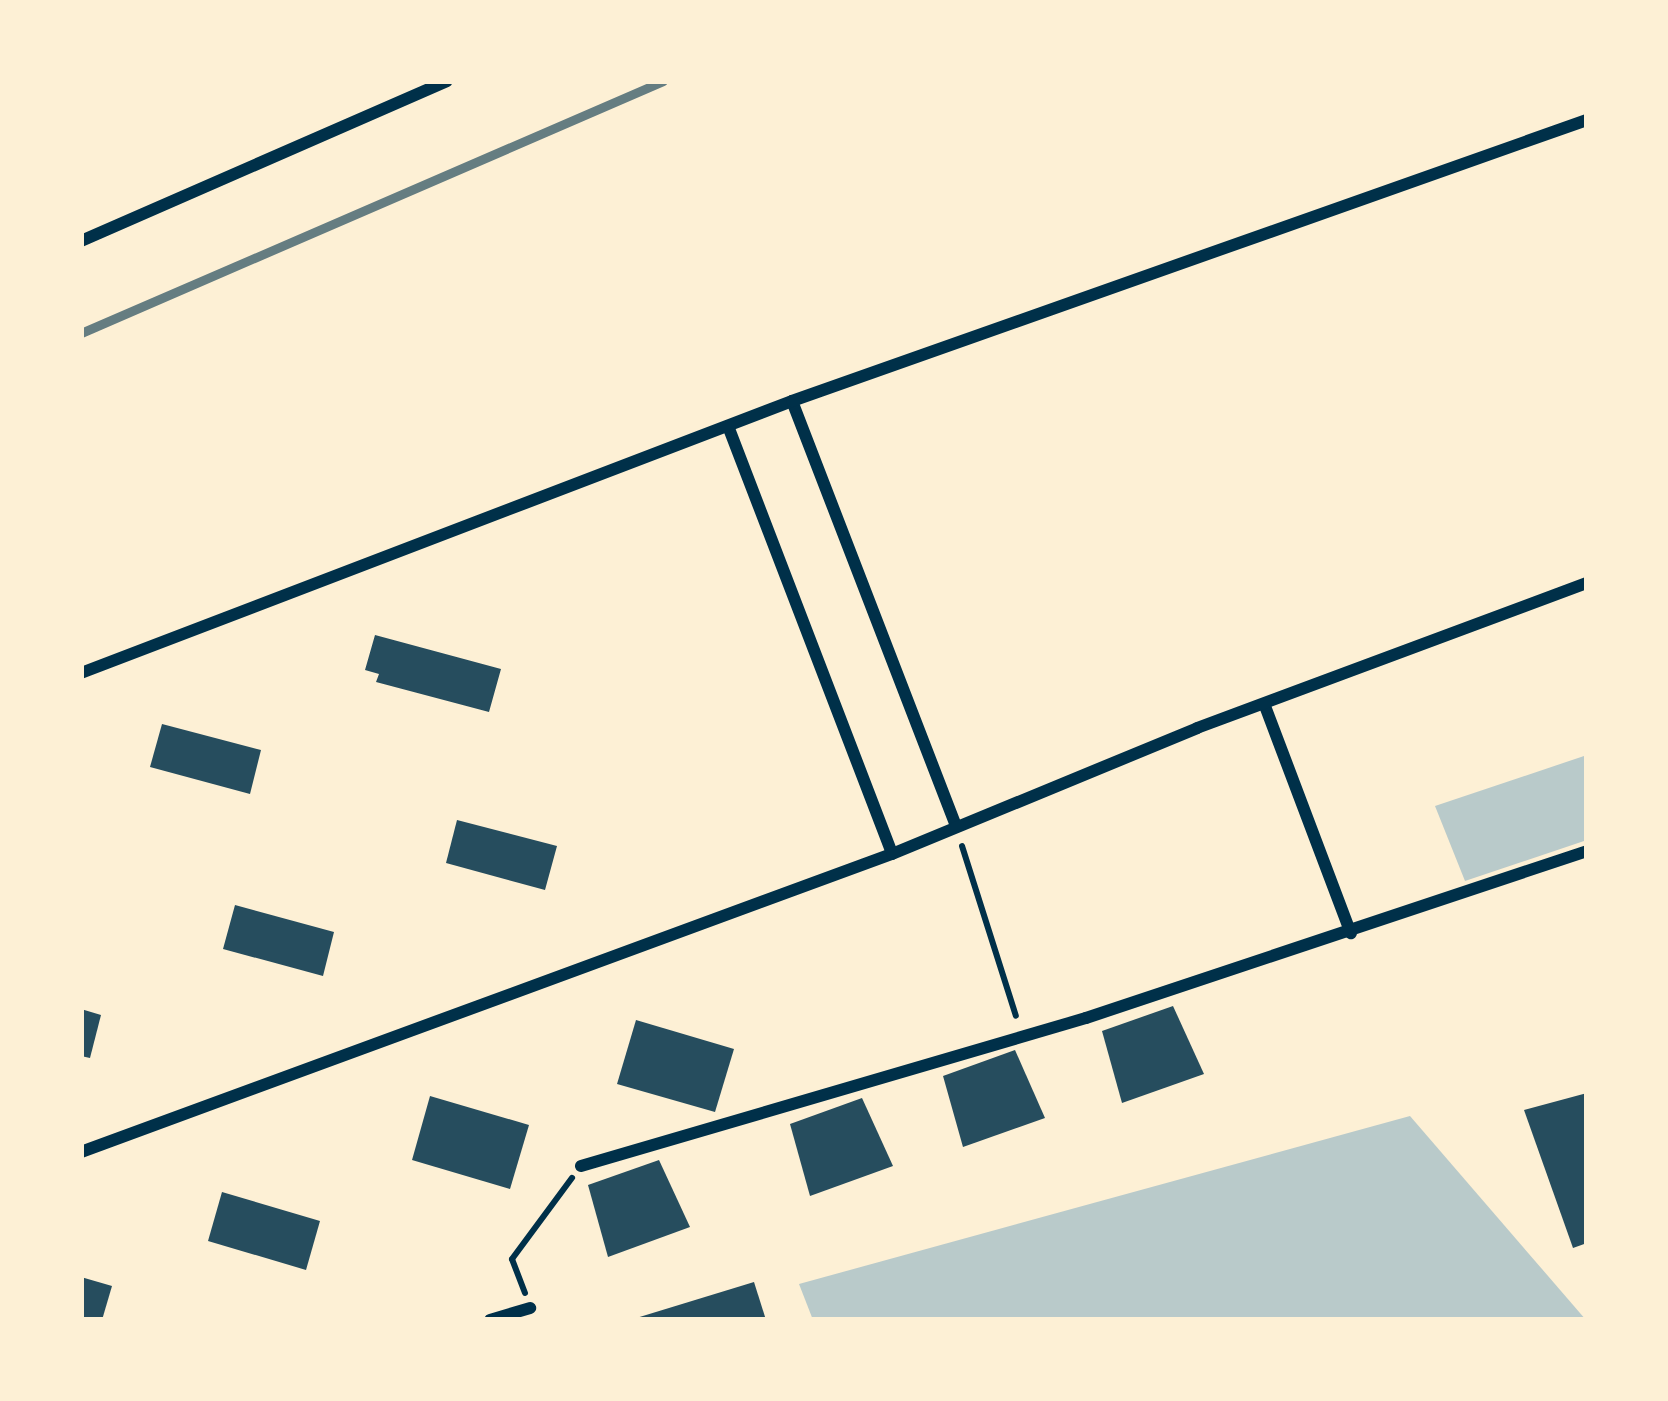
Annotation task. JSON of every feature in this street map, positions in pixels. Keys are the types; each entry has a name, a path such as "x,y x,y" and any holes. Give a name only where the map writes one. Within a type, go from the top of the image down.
{"street":[{"path":"81,241 446,81"},
{"path":"81,673 792,401 1587,120"},
{"path":"792,401 956,826"},
{"path":"728,426 892,854"},
{"path":"81,1152 892,854 1587,583"},
{"path":"1264,706 1351,933"},
{"path":"581,1166 1022,1037 1351,933 1587,850"},
{"path":"490,1320 530,1308"}],"path":[{"path":"956,826 1022,1037"},
{"path":"530,1308 512,1259 581,1166"}],"shaded area":[{"path":"1587,755 1587,840 1465,881 1435,806"},
{"path":"1410,1116 1586,1320 813,1320 799,1284"}],"building":[{"path":"375,635 501,669 489,712 376,682 379,674 365,670"},
{"path":"162,724 261,750 250,794 150,767"},
{"path":"457,820 557,846 545,890 446,863"},
{"path":"235,905 334,932 323,976 223,949"},
{"path":"1173,1006 1204,1074 1122,1103 1102,1031"},
{"path":"81,1009 101,1015 90,1058 81,1056"},
{"path":"636,1020 734,1049 715,1112 617,1084"},
{"path":"1015,1050 1045,1118 963,1147 943,1076"},
{"path":"1587,1093 1587,1243 1573,1248 1524,1110"},
{"path":"430,1096 529,1125 510,1189 412,1160"},
{"path":"862,1098 893,1166 810,1196 790,1124"},
{"path":"659,1160 690,1227 608,1257 588,1185"},
{"path":"222,1192 320,1221 306,1270 208,1241"},
{"path":"81,1277 112,1286 102,1320 81,1320"},
{"path":"754,1282 766,1320 633,1320 633,1319"}],"railway":[{"path":"81,333 663,81"}]}
